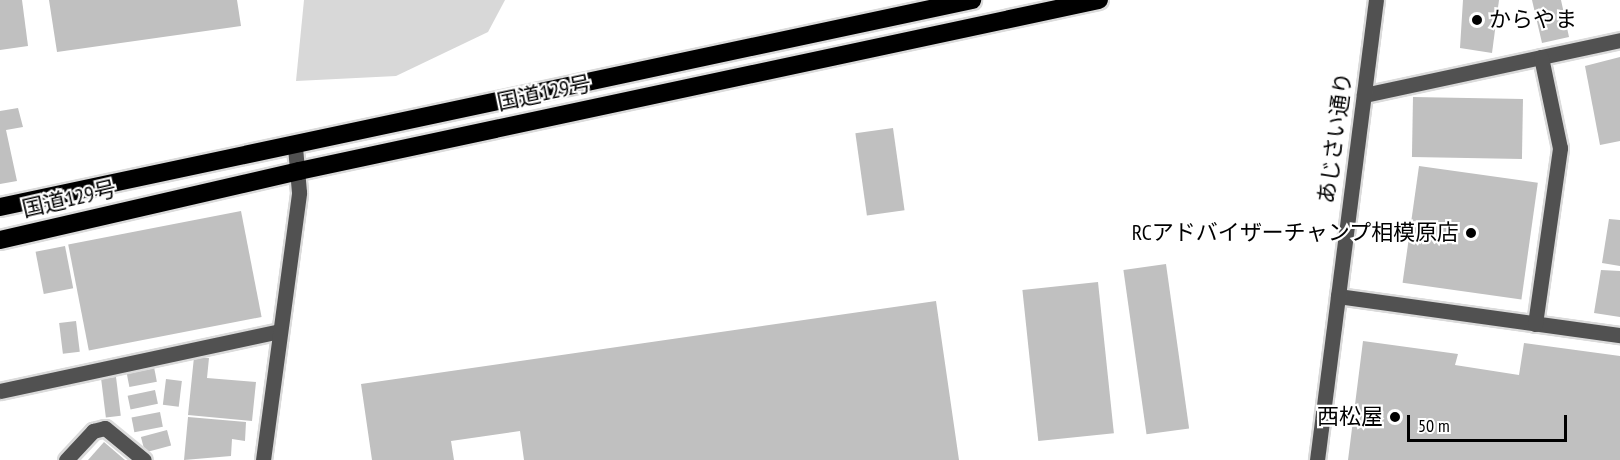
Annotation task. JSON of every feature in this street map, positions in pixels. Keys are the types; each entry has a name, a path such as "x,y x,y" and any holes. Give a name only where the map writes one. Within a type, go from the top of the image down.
{"highway":[{"name":"国道129号","path":"0,207 295,147 972,0"},
{"name":"国道129号","path":"0,240 299,171 1099,0"}],"street":[{"name":"あじさい通り","path":"1317,460 1376,0"},
{"path":"1364,95 1620,40"},
{"path":"1534,324 1560,148 1541,57"},
{"path":"263,460 299,171 295,147"},
{"path":"1338,296 1620,335"},
{"path":"0,391 280,331"},
{"path":"66,460 93,431 105,428 144,460"}],"shaded area":[{"path":"304,0 505,0 488,32 396,76 296,81"}],"building":[{"path":"0,0 22,0 28,46 0,50"},
{"path":"49,0 237,0 241,26 57,52"},
{"path":"1463,0 1499,0 1492,53 1460,48"},
{"path":"1532,0 1561,0 1569,37 1542,43"},
{"path":"1620,57 1620,141 1600,145 1585,66"},
{"path":"1413,97 1523,99 1522,159 1412,157"},
{"path":"18,108 23,127 6,130 17,181 0,184 0,111"},
{"path":"893,128 905,210 867,215 855,133"},
{"name":"RCアドバイザーチャンプ相模原店","path":"1419,166 1538,183 1521,300 1403,283"},
{"path":"241,211 262,317 89,351 68,245"},
{"path":"1609,219 1620,220 1620,266 1602,263"},
{"path":"65,246 73,288 44,294 36,252"},
{"path":"1166,264 1189,428 1147,434 1123,270"},
{"path":"1601,270 1620,271 1620,317 1594,313"},
{"path":"1098,282 1114,433 1038,441 1022,290"},
{"path":"936,301 959,460 524,460 520,431 451,441 454,460 372,460 361,384"},
{"path":"76,321 80,352 63,354 59,323"},
{"path":"1363,341 1458,354 1455,365 1519,375 1524,343 1620,356 1620,460 1348,460"},
{"path":"194,357 209,358 207,378 256,382 252,421 188,415"},
{"path":"154,367 157,382 129,387 127,372"},
{"path":"116,377 121,416 106,418 101,379"},
{"path":"166,379 182,381 179,407 163,405"},
{"path":"155,390 158,404 131,410 128,396"},
{"path":"160,412 163,427 134,432 132,418"},
{"path":"188,417 246,422 245,441 232,439 231,456 184,460"},
{"path":"167,430 171,445 145,452 141,437"},
{"path":"104,442 125,460 88,460"}],"place":[{"name":"からやま","path":"1477,20"},
{"name":"RCアドバイザーチャンプ相模原店","path":"1471,233"},
{"name":"西松屋","path":"1395,417"}]}
